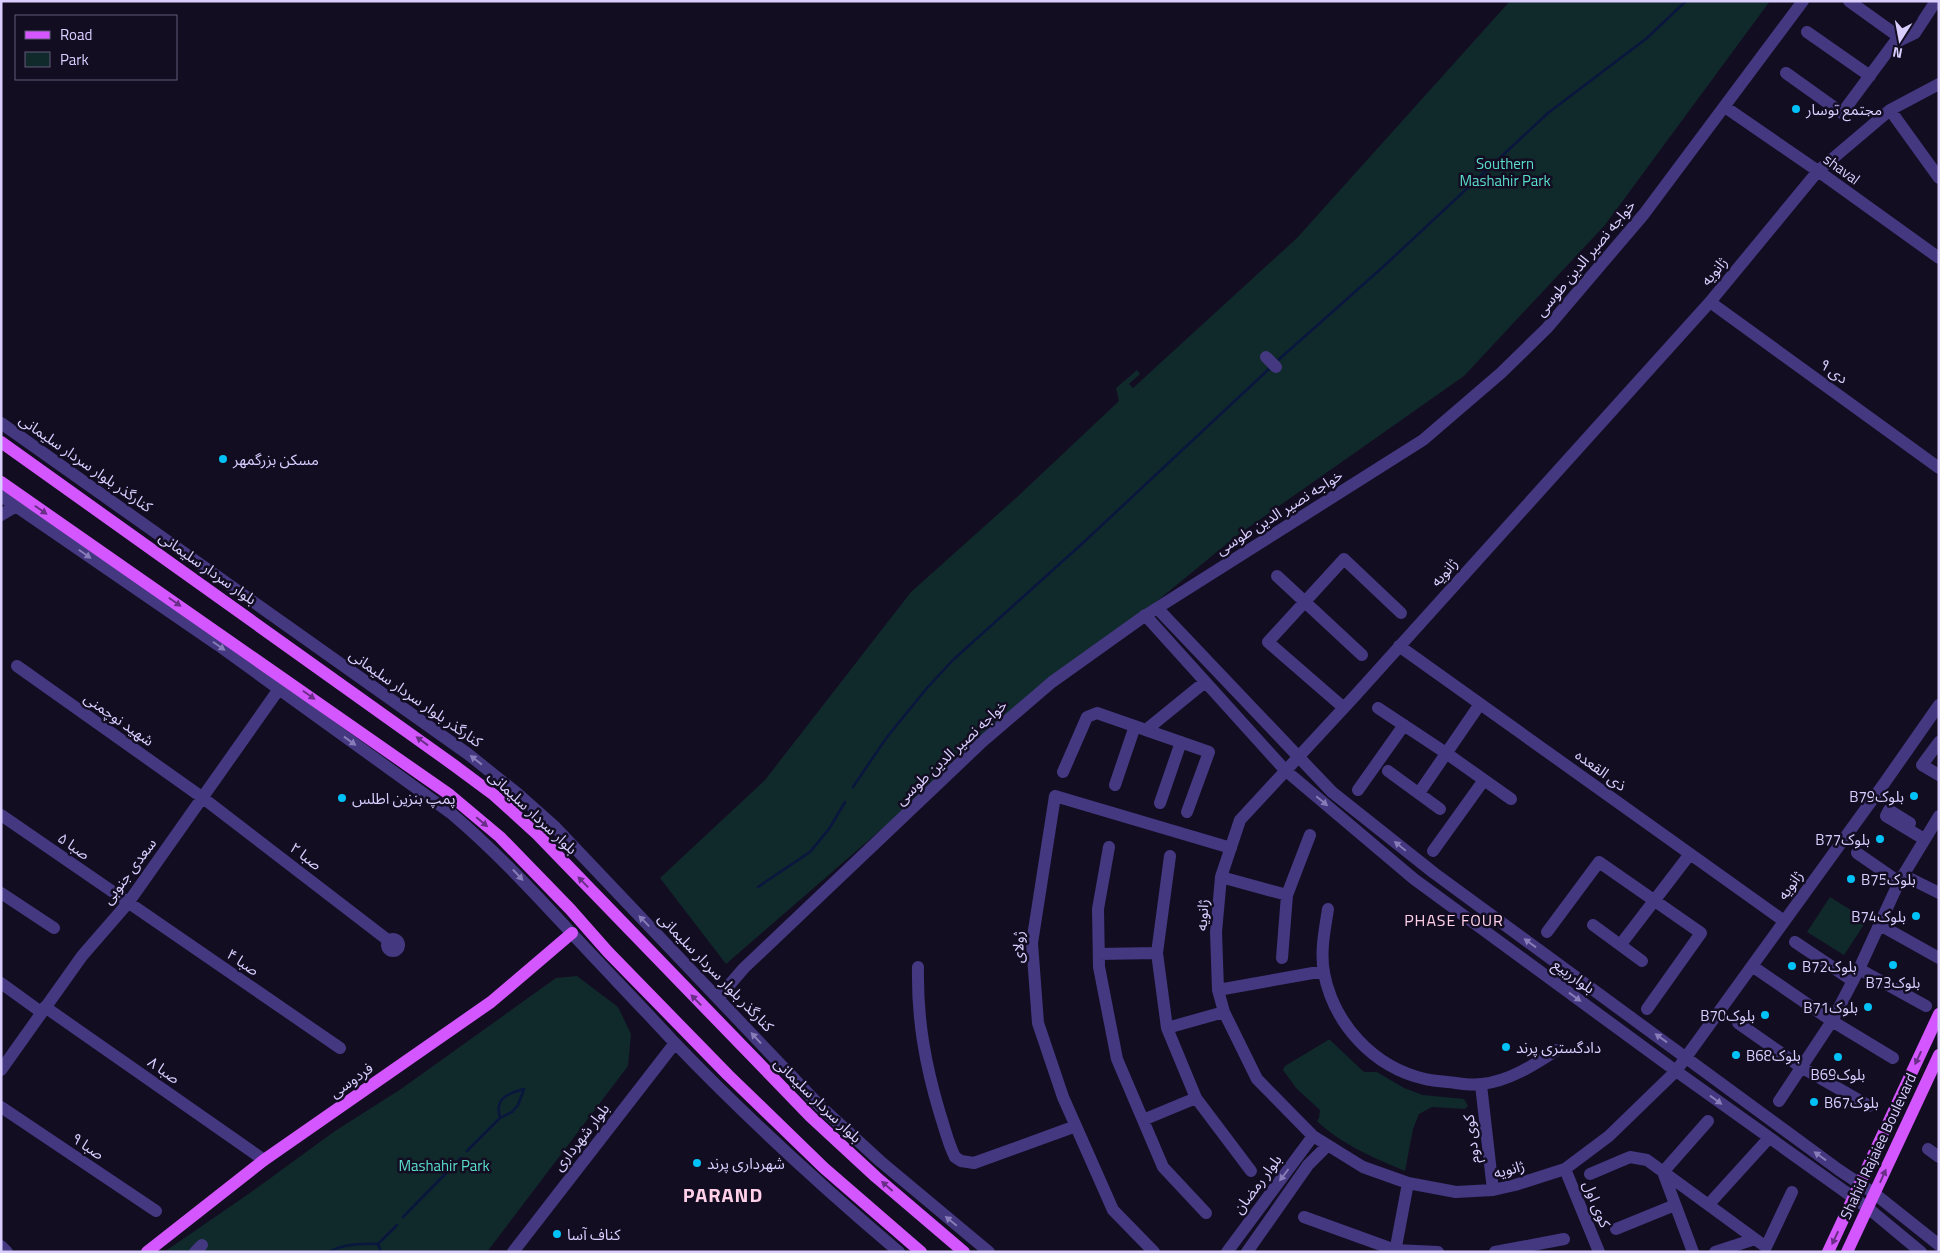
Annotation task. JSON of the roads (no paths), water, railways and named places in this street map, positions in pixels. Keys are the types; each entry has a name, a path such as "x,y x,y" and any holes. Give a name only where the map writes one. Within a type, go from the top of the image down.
{"main road":[{"name":"بلوار سردار سلیمانی","path":"1,442 330,675 494,795 537,834 837,1142 964,1252"},
{"path":"1,482 450,794 500,837 570,909 608,952 728,1075 824,1168 921,1252"},
{"name":"فردوسی","path":"148,1252 264,1160 491,1002 572,933"},
{"name":"Shahid Rajaiee Boulevard","path":"1828,1252 1939,1014"},
{"name":"Shahid Rajaiee Boulevard","path":"1848,1252 1939,1055"}],"street":[{"name":"خواجه نصیر الدین طوسی","path":"718,998 744,968 982,742 1052,682 1145,615 1423,440 1501,373 1547,328 1644,214 1726,107 1803,1"},
{"path":"1849,1 1902,39"},
{"path":"1786,73 1842,113 1894,43 1915,33 1935,2"},
{"path":"1807,32 1870,76"},
{"name":"ژانویه","path":"1939,84 1890,110 1818,171 1710,302 1344,708 1284,770 1240,820 1221,877 1216,932 1218,990 1224,1012 1257,1079 1322,1138 1363,1167 1408,1183 1456,1192 1493,1190 1565,1169 1609,1136 1676,1071 1939,705"},
{"name":"shaval","path":"1726,107 1939,258"},
{"path":"1890,110 1939,178"},
{"name":"۹ دی","path":"1710,302 1939,468"},
{"path":"1266,357 1276,367"},
{"name":"کنارگذر بلوار سردار سلیمانی","path":"1,423 468,754 518,794 554,826 820,1106 880,1161 989,1252"},
{"path":"1,496 218,645 452,814 514,870 615,979 742,1110 812,1177 899,1252"},
{"path":"1,515 16,506"},
{"path":"1344,708 1268,642 1344,559 1401,613"},
{"path":"1277,576 1362,655"},
{"name":"بلوارربیع","path":"1157,608 1332,792 1434,873 1839,1170 1875,1194 1939,1245"},
{"name":"بلوارربیع","path":"1145,615 1284,770 1424,886 1768,1138 1868,1208 1921,1252"},
{"path":"307,641 330,675 368,684"},
{"name":"ذی القعده","path":"1399,646 1784,921"},
{"name":"شهید نوچمنی","path":"16,666 203,798"},
{"path":"1114,785 1140,728 1205,682"},
{"name":"سعدی جنوبی","path":"1,1070 82,956 128,903 279,689"},
{"path":"1419,793 1480,704"},
{"path":"1378,708 1511,799"},
{"path":"1062,772 1087,717 1097,713 1209,752 1187,812"},
{"path":"1358,790 1404,725"},
{"path":"1160,803 1181,742"},
{"path":"1939,742 1922,765 1939,775"},
{"path":"1388,771 1440,809"},
{"path":"1433,851 1484,780"},
{"name":"ژولای","path":"1154,1252 1113,1210 1063,1097 1038,1023 1032,943 1055,796 1231,848"},
{"name":"صبا ۲","path":"203,798 389,941"},
{"path":"1910,823 1889,810 1886,816 1930,836"},
{"name":"صبا ۵","path":"1,816 128,903"},
{"path":"1778,1101 1832,1021 1859,969 1901,879 1930,836 1939,816"},
{"path":"1282,958 1287,894 1310,835"},
{"path":"1109,847 1098,909 1099,967 1117,1059 1163,1167 1206,1214"},
{"path":"1857,853 1901,879 1939,893"},
{"path":"1621,944 1690,854"},
{"path":"1170,856 1157,953 1167,1028 1196,1098 1251,1171"},
{"path":"1547,932 1598,862 1701,933 1647,1009"},
{"path":"1424,886 1434,873"},
{"path":"1221,877 1287,894"},
{"path":"1,892 54,928"},
{"name":"صبا ۴","path":"128,903 340,1048"},
{"path":"1328,908 1323,943 1324,971 1335,1007 1348,1030 1371,1053 1396,1068 1425,1079 1481,1084 1527,1069 1557,1050"},
{"path":"1593,925 1642,961"},
{"path":"1880,925 1939,958"},
{"path":"1794,942 1853,981"},
{"path":"1099,954 1157,953"},
{"path":"1752,966 1832,1021 1893,1058"},
{"path":"918,967 917,1003 924,1048 934,1093 955,1158 974,1163 1076,1126"},
{"path":"1859,969 1926,1006"},
{"path":"1218,990 1324,971"},
{"path":"615,979 648,993"},
{"name":"صبا ۸","path":"1,983 264,1160"},
{"path":"1167,1028 1224,1012"},
{"path":"1738,1023 1801,1067 1869,1106"},
{"name":"بلوار شهرداری","path":"513,1252 675,1042"},
{"name":"کوی دوم","path":"1481,1084 1493,1190"},
{"path":"1143,1120 1196,1098"},
{"path":"820,1106 837,1142 880,1161"},
{"name":"صبا ۹","path":"1,1107 156,1211"},
{"path":"1663,1172 1708,1121"},
{"name":"بلوار رمضان","path":"1227,1252 1322,1138"},
{"name":"بلوار رمضان","path":"1246,1252 1308,1164 1322,1138"},
{"path":"1709,1204 1768,1138"},
{"path":"1928,1149 1939,1157"},
{"path":"1590,1174 1630,1157 1647,1160 1766,1248 1792,1192"},
{"name":"کوی اول","path":"1565,1169 1599,1252"},
{"path":"1830,1182 1839,1179 1839,1170"},
{"path":"1663,1172 1693,1252"},
{"path":"1395,1251 1408,1183"},
{"path":"1616,1229 1675,1206"},
{"path":"1890,1226 1891,1217 1899,1213"},
{"path":"1304,1217 1395,1251 1438,1252"},
{"path":"1495,1252 1564,1239"},
{"path":"1715,1252 1755,1239"},
{"path":"1,1246 7,1252"}],"waterway":[{"path":"1276,362 1384,266 1548,113 1647,38 1686,1"},
{"path":"853,787 887,737 927,688 953,660 1085,541 1270,368"},
{"path":"758,887 810,852 829,829 845,802"},
{"path":"500,1117 499,1105 504,1097 524,1089"},
{"path":"467,1151 500,1118 512,1112 518,1105 524,1089"},
{"path":"403,1217 461,1158"},
{"path":"328,1252 352,1245 378,1244 397,1225"},
{"path":"378,1244 381,1252"}],"place":[{"name":"مجتمع توسار","path":"1796,109"},
{"name":"مسکن بزرگمهر","path":"223,459"},
{"name":"B79بلوک","path":"1914,796"},
{"name":"پمپ بنزین اطلس","path":"342,798"},
{"name":"B77بلوک","path":"1880,839"},
{"name":"B75بلوک","path":"1851,879"},
{"name":"B74بلوک","path":"1916,916"},
{"name":"B73بلوک","path":"1893,965"},
{"name":"B72بلوک","path":"1792,966"},
{"name":"B71بلوک","path":"1868,1007"},
{"name":"B70بلوک","path":"1765,1015"},
{"name":"دادگستری پرند","path":"1506,1047"},
{"name":"B68بلوک","path":"1736,1055"},
{"name":"B69بلوک","path":"1838,1057"},
{"name":"B67بلوک","path":"1814,1102"},
{"name":"شهرداری پرند","path":"697,1163"},
{"name":"کناف آسا","path":"557,1234"}],"district":[{"name":"PHASE FOUR","path":"1454,920"},
{"name":"PARAND","path":"723,1194"}],"park label":[{"name":"Southern Mashahir Park","path":"1505,172"},
{"name":"Mashahir Park","path":"444,1165"}]}
